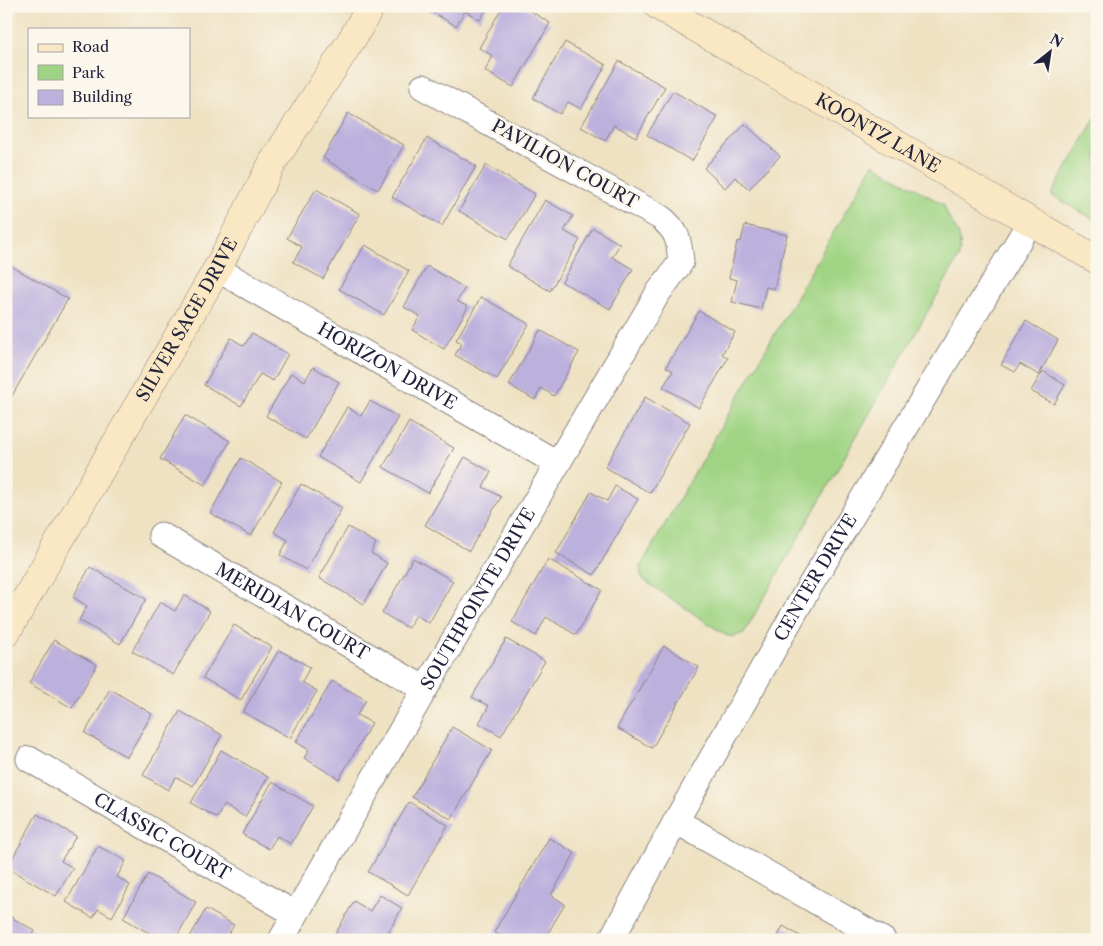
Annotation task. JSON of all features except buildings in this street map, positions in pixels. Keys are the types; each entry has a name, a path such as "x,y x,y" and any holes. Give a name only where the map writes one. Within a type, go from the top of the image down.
{"street":[{"name":"SILVER SAGE DRIVE","path":"6,633 216,269 273,162 371,6"},
{"name":"KOONTZ LANE","path":"658,6 1097,260"},
{"name":"PAVILION COURT","path":"423,87 660,217 672,226 679,241 680,262"},
{"name":"CENTER DRIVE","path":"611,940 676,821 805,594 1030,222"},
{"name":"SOUTHPOINTE DRIVE","path":"280,940 557,463 658,293 680,262"},
{"name":"HORIZON DRIVE","path":"216,269 557,463"},
{"name":"MERIDIAN COURT","path":"161,535 425,689"},
{"name":"CLASSIC COURT","path":"30,759 296,914"},
{"path":"676,821 883,940"}],"green space":[{"path":"1097,115 1097,221 1051,195"},
{"path":"873,164 944,205 960,241 959,257 744,633 736,636 727,636 645,581 641,576 640,567"}]}
